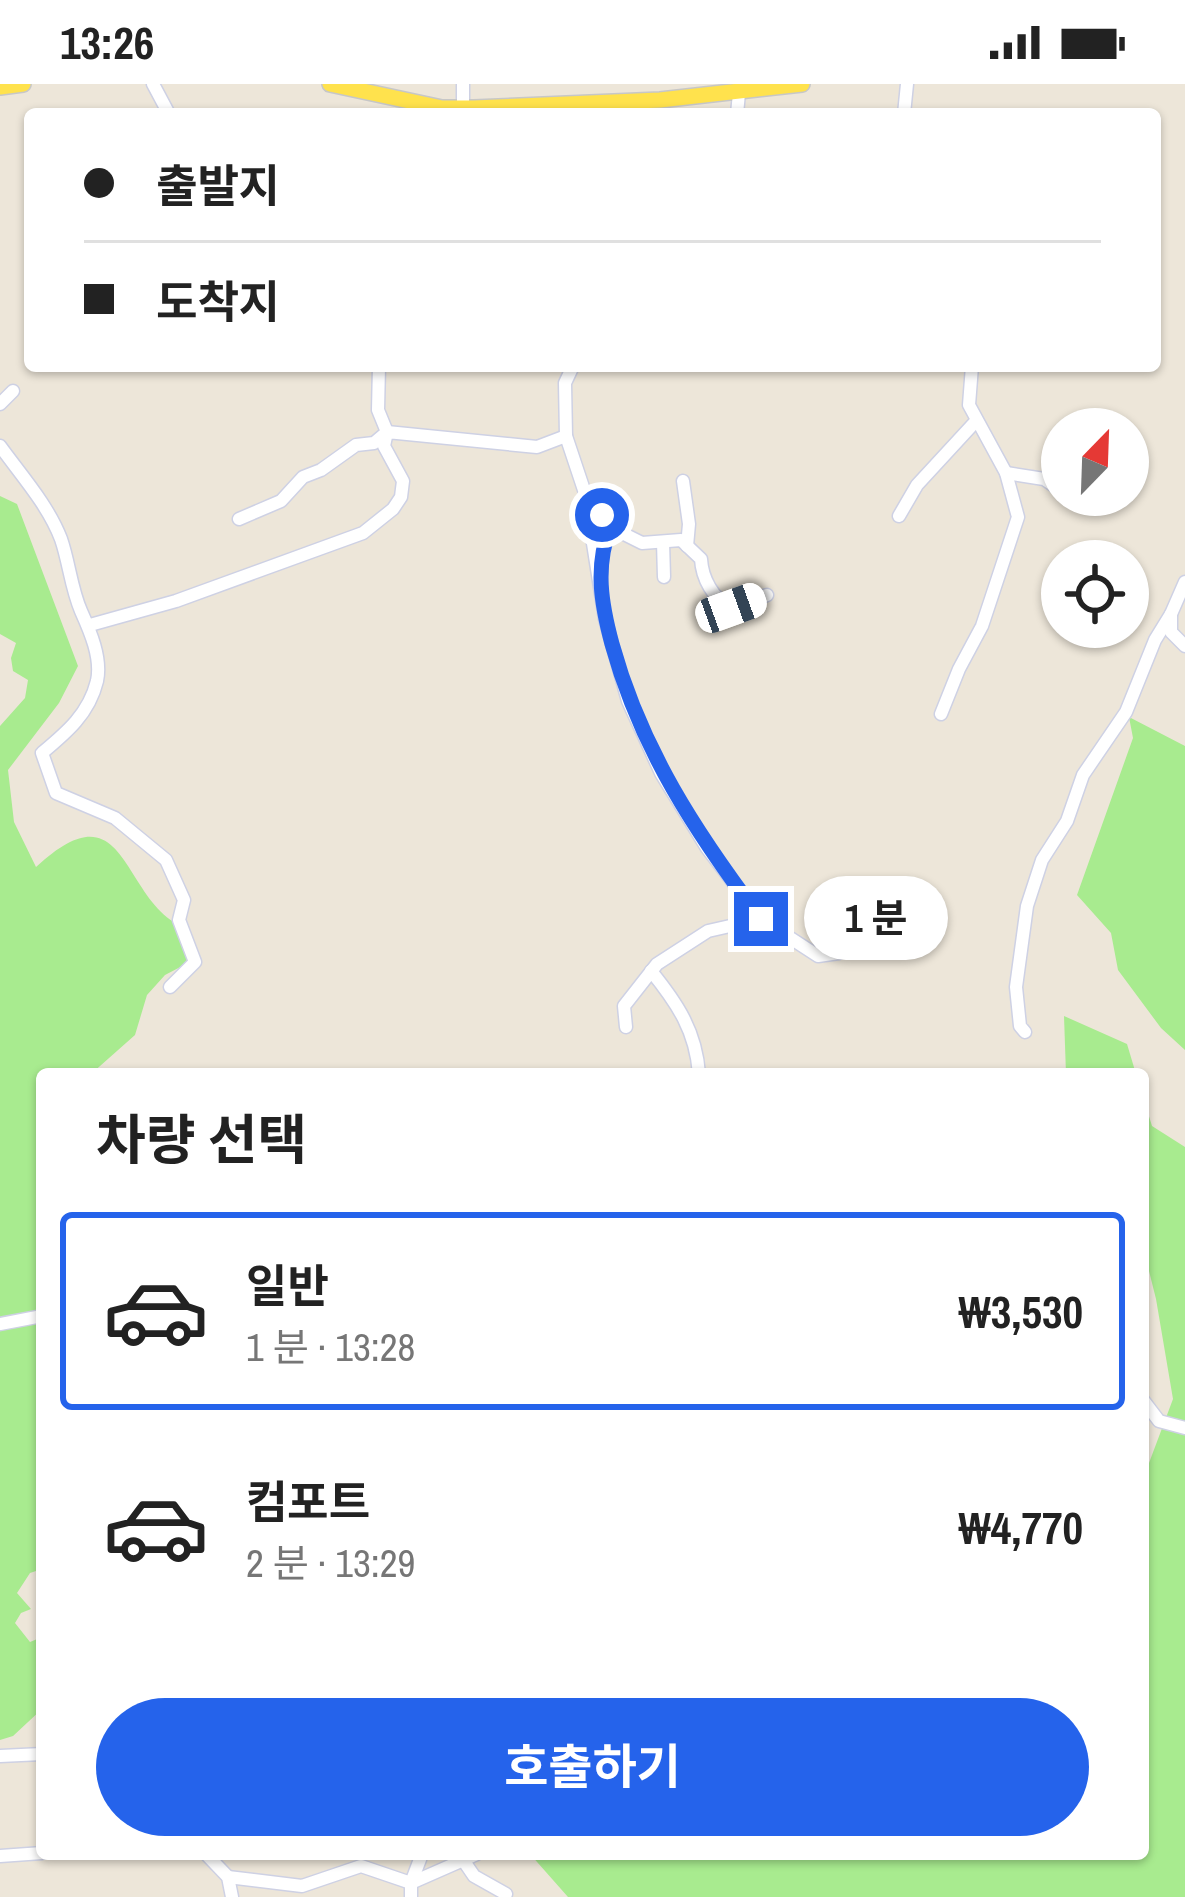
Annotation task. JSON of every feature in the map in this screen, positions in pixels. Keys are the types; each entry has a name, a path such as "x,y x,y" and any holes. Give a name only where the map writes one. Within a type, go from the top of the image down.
{"main road":[{"path":"0,87 23,84"},
{"path":"330,84 442,108 546,107 762,84"},
{"path":"350,84 463,104 554,102 683,87 802,84"}],"street":[{"path":"463,84 463,104"},
{"path":"90,625 176,601 363,533 393,509 403,481 384,446 387,432 378,410 380,372"},
{"path":"570,372 565,383 566,436 583,487 605,619 636,719 661,773 707,848 764,914 818,956 839,953 863,886"},
{"path":"941,713 982,626 1016,533 1017,502 1006,472 969,405 972,372"},
{"path":"0,404 13,391"},
{"path":"899,516 917,485 976,422"},
{"path":"238,519 281,501 303,477 387,432 537,448 566,436"},
{"path":"2,453 30,485 59,535 90,625 99,675 89,705 42,754 56,794 115,818 166,860 184,900 179,920 195,962 170,987"},
{"path":"1006,472 1041,478"},
{"path":"683,481 687,546"},
{"path":"583,487 610,527 642,544 672,538 687,546 701,559 702,572 722,604 731,608 766,595"},
{"path":"598,558 610,527"},
{"path":"663,542 664,577"},
{"path":"1024,1032 1016,987 1027,906 1042,860 1067,821 1083,775 1126,712 1185,582"},
{"path":"1171,614 1171,632 1185,646"},
{"path":"626,1027 624,1006 651,970 708,931 764,914"},
{"path":"651,970 680,1007 696,1044 698,1068"},
{"path":"0,1324 36,1317"},
{"path":"1149,1408 1159,1421 1185,1429"},
{"path":"0,1756 36,1754"},
{"path":"0,1856 36,1853"},
{"path":"214,1860 228,1877 232,1897"},
{"path":"411,1890 420,1860"},
{"path":"411,1890 462,1860"},
{"path":"468,1860 474,1876 506,1894"},
{"path":"228,1877 302,1886 361,1866 411,1890"}],"green space":[{"path":"0,496 17,504 78,666 59,703 8,770 14,822 36,867 65,845 87,837 104,840 118,852 156,907 174,922 188,963 165,975 147,995 135,1035 98,1068 36,1068 36,1571 17,1593 31,1609 15,1623 30,1642 36,1640 36,1715 13,1736 0,1740 0,726 25,698 28,680 13,671 16,643 0,634"},
{"path":"1129,717 1185,746 1185,1050 1161,1028 1118,970 1111,933 1077,895 1133,738"},
{"path":"1064,1016 1127,1044 1134,1068 1066,1068"},
{"path":"1149,1116 1152,1126 1185,1147 1185,1897 568,1897 535,1860 1149,1860 1149,1463 1173,1399 1149,1271"}],"route":[{"path":"602,515 610,527 598,558 605,619 628,701 661,773 707,848 761,919"}]}
